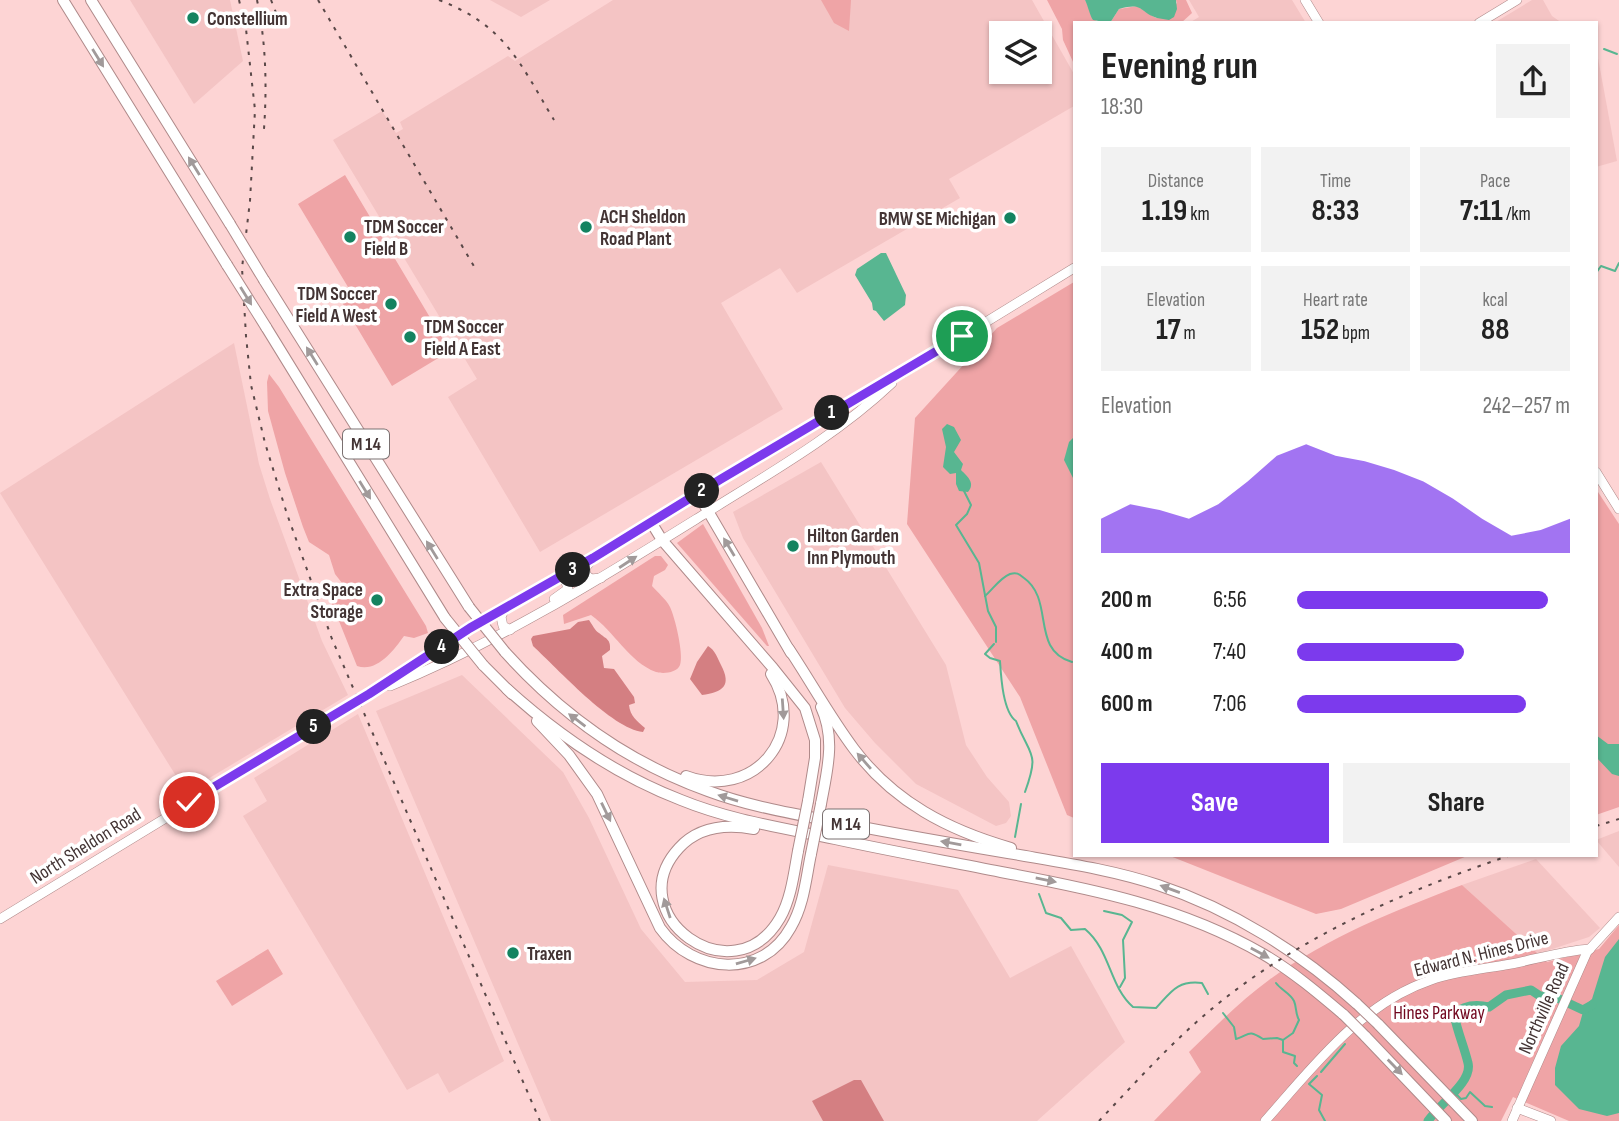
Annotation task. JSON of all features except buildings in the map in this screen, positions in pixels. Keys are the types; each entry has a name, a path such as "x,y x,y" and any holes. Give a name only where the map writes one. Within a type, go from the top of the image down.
{"highway":[{"name":"M 14","path":"63,0 445,618 507,689 554,728 591,754 680,800 752,823 1091,889 1161,908 1213,929 1262,954 1313,989 1365,1036 1445,1119"},
{"name":"M 14","path":"92,0 469,607 525,675 561,708 634,757 705,790 761,807 1124,875 1188,896 1232,917 1331,981 1378,1024 1472,1121"},
{"path":"507,689 569,755 587,779 605,810 660,928 673,944 692,957 715,964 737,964 758,958 778,944 790,929 799,909 829,758 828,728 822,709 789,649 698,494"},
{"path":"651,522 662,540 793,692 807,714 815,740 808,802 798,851 792,881 781,917 770,932 754,944 728,951 702,947 684,936 668,915 663,889 666,869 681,846 697,833 712,828 734,827 792,836 833,839"},
{"path":"634,757 691,778 715,782 745,776 768,758 781,733 783,703 772,676 739,629"},
{"path":"789,649 854,750 896,793 930,817 967,835 1066,863"}],"main road":[{"path":"1305,0 1318,21"},
{"path":"1482,21 1517,0"},
{"name":"North Sheldon Road","path":"0,919 369,694 470,628 593,558 1073,269"},
{"name":"North Sheldon Road","path":"369,694 510,630 606,577 797,457 879,396 903,373"},
{"path":"783,442 789,444 797,457"},
{"path":"1598,475 1619,509"},
{"path":"721,479 721,492 728,499"},
{"path":"593,558 585,568 586,575 591,579 606,577"},
{"path":"523,623 530,614 568,589 560,576"},
{"path":"505,608 501,622 510,630"},
{"name":"Northville Road","path":"1512,1121 1590,949 1619,917"},
{"name":"Edward N. Hines Drive","path":"1265,1121 1346,1032 1376,1007 1403,991 1452,974 1519,963 1562,951 1590,949"},
{"path":"1517,1108 1551,1121"}],"shaded area":[{"path":"130,0 230,0 243,61 194,104"},
{"path":"490,0 550,0 521,17"},
{"path":"613,0 1032,0 1044,21 989,21 989,84 1052,84 1052,35 1073,72 1073,107 949,179 960,198 797,293 780,268 721,303 783,409 540,552 448,397 477,379 333,140 382,111 396,133 403,129 400,122 508,56 515,61"},
{"path":"1085,0 1176,0 1177,9 1174,17 1169,20 1151,16 1137,7 1127,7 1119,9 1111,21 1093,20"},
{"path":"1189,0 1292,0 1305,21 1192,21 1199,17"},
{"path":"1532,0 1543,0 1552,16 1559,21 1497,21"},
{"path":"1598,58 1617,161 1598,166"},
{"path":"881,253 886,253 906,295 905,305 884,321 873,310 872,303 855,275 857,269"},
{"path":"234,343 259,464 270,499 322,641 348,695 186,792 0,493"},
{"path":"947,424 954,427 961,440 954,452 963,464 961,470 971,483 968,492 959,491 956,473 950,474 943,467 946,447 942,429"},
{"path":"1073,438 1073,478 1064,460 1069,442"},
{"path":"821,462 946,665 966,745 987,777 1009,802 1011,816 1006,823 996,826 916,784 875,743 845,708 743,538 733,512"},
{"path":"589,620 596,631 609,641 610,650 602,656 604,668 614,669 634,697 635,703 629,705 630,709 634,718 645,728 643,732 630,728 601,709 533,646 533,636 570,629 578,622"},
{"path":"708,646 714,652 726,678 724,687 720,690 702,695 690,679"},
{"path":"462,675 563,772 589,818 641,929 685,982 757,980 804,952 828,865 958,890 1010,978 1071,946 1125,1042 1037,1121 551,1121 376,711"},
{"path":"358,714 504,1061 449,1093 438,1073 407,1090 243,816 267,801 254,778"},
{"path":"1598,736 1608,744 1619,744 1619,776 1612,774 1598,759"},
{"path":"1619,831 1619,867 1598,842 1598,839"},
{"path":"1536,859 1600,928 1589,937 1537,954 1462,885"},
{"path":"1619,939 1619,1113 1607,1116 1579,1109 1555,1085 1555,1068 1561,1046 1579,1026 1585,1005 1592,999 1605,957"},
{"path":"854,1080 861,1080 884,1121 823,1121 812,1101"}],"green space":[{"path":"821,0 851,0 849,31 834,23"},
{"path":"1047,0 1085,0 1096,21 1073,21 1073,62 1063,40 1062,29"},
{"path":"1176,0 1186,0 1192,13 1183,21 1111,21 1119,9 1137,6 1156,18 1162,18 1177,3"},
{"path":"345,175 450,351 392,386 337,294 348,287 298,204"},
{"path":"1073,283 1073,818 1067,815 1020,697 907,524 915,418 997,328"},
{"path":"269,374 426,626 428,633 414,638 404,636 384,659 371,666 357,666 331,601 340,593 342,583 335,574 329,555 309,542 303,527 268,411"},
{"path":"1598,492 1619,524 1619,807 1598,814"},
{"path":"703,524 762,628 769,646 677,543"},
{"path":"655,556 661,556 668,565 654,576 652,586 670,607 681,653 678,668 666,673 656,672 638,661 591,615 564,624 563,615"},
{"path":"1173,857 1465,857 1341,909 1316,914"},
{"name":"Hines Parkway","path":"1462,885 1547,962 1599,949 1619,925 1619,1121 1569,1121 1513,1097 1501,1121 1154,1121 1201,1072 1189,1052 1258,988 1338,938"},
{"path":"268,949 283,974 232,1006 216,981"}],"waterway":[{"path":"1604,49 1617,54"},
{"path":"1598,270 1601,266 1615,271 1619,263"},
{"path":"964,491 971,505 967,514 956,525 979,563 988,611 996,627 996,642"},
{"path":"985,596 1006,576 1014,573 1021,575 1033,587 1039,599 1051,647 1059,656 1072,662"},
{"path":"994,644 985,654 1000,661 1005,702 1031,755 1032,769 1025,792"},
{"path":"1015,837 1021,804"},
{"path":"1039,894 1046,913 1061,918 1071,930 1085,929 1094,938 1119,989 1133,1007 1156,1008 1175,988 1186,983 1202,983 1208,994"},
{"path":"1104,911 1122,915 1132,922 1123,940 1125,978 1120,987"},
{"path":"1223,1013 1234,1027 1236,1039 1251,1034 1263,1039 1283,1040 1293,1033 1299,1020 1292,998 1276,983"},
{"path":"1428,1121 1460,1085 1468,1070 1454,1014 1458,1011 1470,1006 1489,1007 1506,995 1531,990 1540,996 1553,996 1583,1010 1592,1005"},
{"path":"1283,1041 1283,1052 1295,1056 1294,1063 1297,1066"},
{"path":"1321,1072 1345,1044"},
{"path":"1317,1076 1309,1084 1322,1095 1319,1110 1325,1121"},
{"path":"1454,1092 1461,1099 1466,1098 1470,1092 1485,1106 1492,1107"}],"railway":[{"path":"239,0 246,29 255,110 250,201 242,268 251,385 265,443 287,514 332,639 540,1121"},
{"path":"257,0 265,64 264,129"},
{"path":"271,0 277,15"},
{"path":"318,0 475,268"},
{"path":"439,0 462,10 496,34 520,63 554,120"},
{"path":"1598,825 1619,819"},
{"path":"1099,1121 1152,1065 1208,1012 1277,962 1350,920 1389,902 1505,857"}],"place":[{"name":"Constellium","path":"193,18"},
{"name":"BMW SE Michigan","path":"1010,218"},
{"name":"ACH Sheldon Road Plant","path":"586,227"},
{"name":"TDM Soccer Field B","path":"350,237"},
{"name":"TDM Soccer Field A West","path":"391,304"},
{"name":"TDM Soccer Field A East","path":"410,337"},
{"name":"Hilton Garden Inn Plymouth","path":"793,546"},
{"name":"Extra Space Storage","path":"377,600"},
{"name":"Traxen","path":"513,953"}],"route":[{"path":"189,802 369,694 470,628 593,558 962,336"}]}
